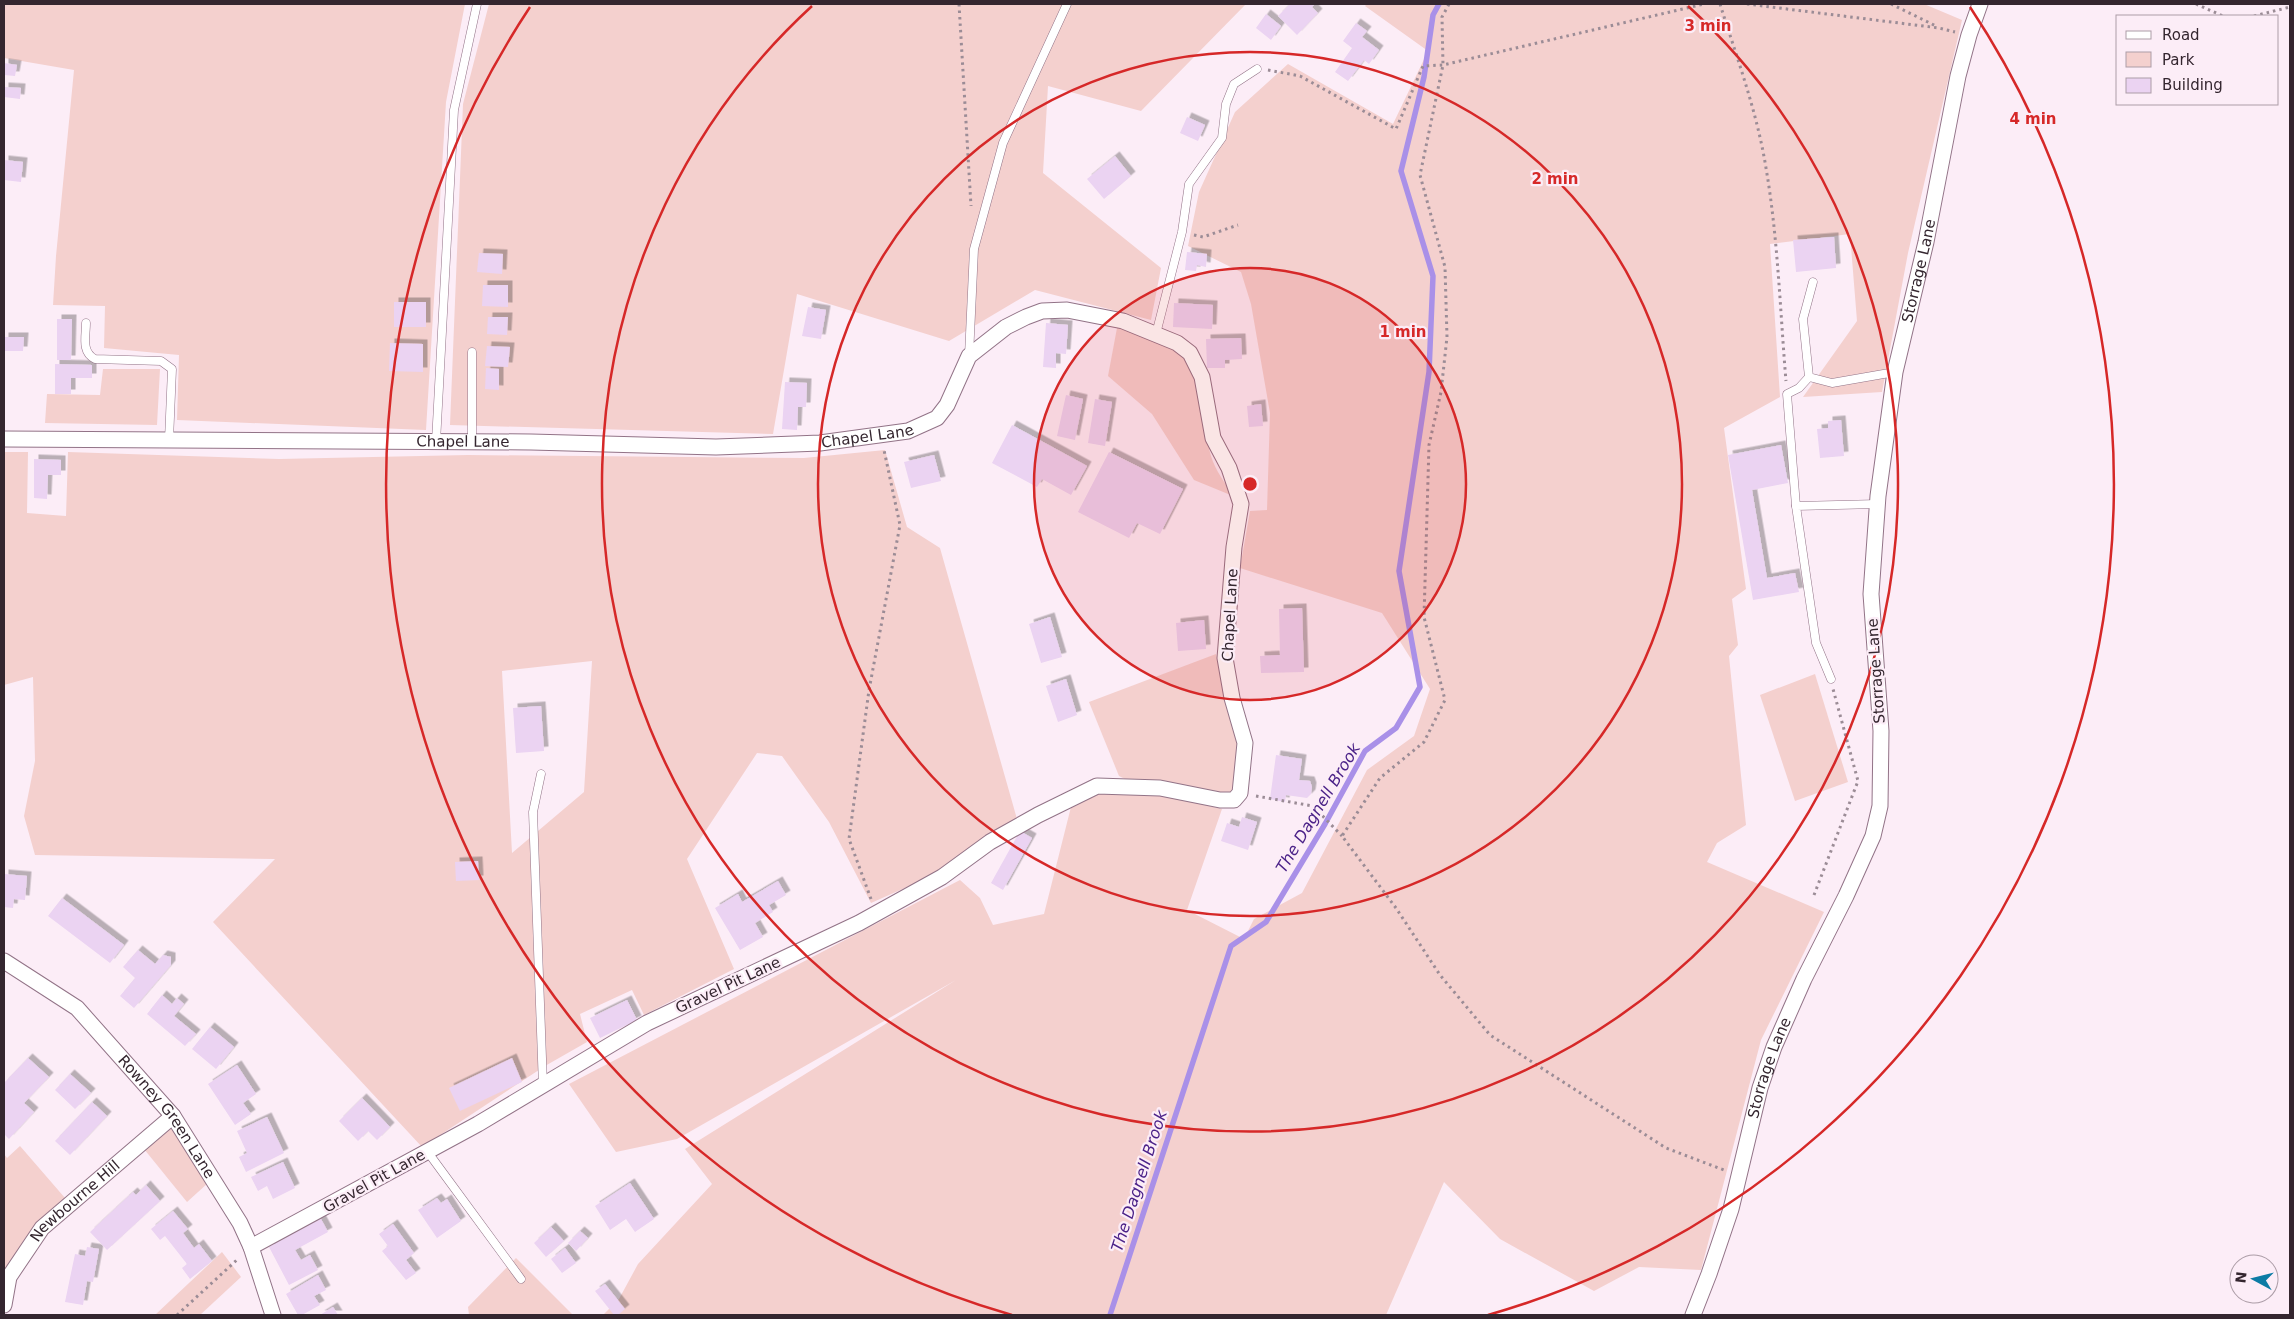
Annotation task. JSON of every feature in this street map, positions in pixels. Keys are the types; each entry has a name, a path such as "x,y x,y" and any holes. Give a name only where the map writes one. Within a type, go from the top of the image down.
{"street":[{"name":"Storrage Lane","path":"1693,1315 1728,1217 1760,1088 1774,1047 1791,1005 1873,836 1880,806 1881,731 1871,594 1878,504 1895,372 1913,301 1968,35 1980,4"},
{"name":"Chapel Lane","path":"4,439 472,442 716,447 820,443 908,430 937,418 947,405 969,356 1006,327 1042,311 1055,309 1106,317 1177,343 1190,353 1202,377 1213,438 1229,468 1241,504 1234,547 1225,658 1232,698 1245,743 1240,793"},
{"name":"Gravel Pit Lane","path":"251,1247 478,1124 647,1023 876,914 942,877 990,842 1038,815 1097,786 1160,788 1220,800 1234,800 1240,793"},
{"name":"Rowney Green Lane","path":"4,961 77,1008 173,1116 240,1223 251,1247 273,1315"},
{"name":"Newbourne Hill","path":"4,1305 10,1277 42,1228 173,1116"}],"lane":[{"path":"436,442 454,110 477,4"},
{"path":"969,356 974,249 1003,143 1067,4"},
{"path":"1156,334 1182,232 1189,184 1222,138 1226,104 1234,84 1257,68"},
{"path":"1813,282 1802,319 1808,376 1799,388 1787,394 1796,506 1816,643 1831,679"},
{"path":"86,323 85,350 89,356 95,359 161,361 172,370 169,440"},
{"path":"472,352 472,442"},
{"path":"1808,376 1832,383 1895,372"},
{"path":"1796,506 1878,504"},
{"path":"541,774 533,812 543,1086"},
{"path":"427,1151 521,1279"}],"path":[{"path":"959,4 972,210"},
{"path":"1342,836 1380,778 1424,742 1445,700 1424,617 1429,445 1441,392 1447,338 1445,267 1420,174 1443,65 1442,17 1449,4"},
{"path":"1257,68 1300,76 1396,128 1424,66 1443,65 1704,4"},
{"path":"1720,4 1752,106 1766,167 1773,214 1787,394"},
{"path":"1747,4 1939,28 1968,35"},
{"path":"1891,4 1939,28"},
{"path":"2196,4 2221,15"},
{"path":"2258,15 2290,7"},
{"path":"1182,232 1203,237 1238,225"},
{"path":"876,914 849,839 870,690 900,525 881,434"},
{"path":"1814,895 1858,781 1831,679"},
{"path":"1240,793 1313,806 1319,811 1342,836 1396,908 1440,975 1490,1035 1666,1148 1739,1176"},
{"path":"177,1315 251,1247"}],"green space":[{"path":"4,4 465,4 446,102 426,430 177,420 179,355 104,348 105,306 53,305 74,70 4,58"},
{"path":"489,4 1246,4 1141,111 1048,86 1043,173 1161,268 1151,320 1035,290 949,341 797,294 773,434 450,425 463,104"},
{"path":"1367,4 1924,4 1962,20 1908,253 1882,392 1803,397 1857,321 1850,234 1770,244 1780,397 1724,428 1746,589 1732,599 1738,645 1729,656 1746,825 1717,843 1707,862 1824,912 1761,1040 1701,1270 1639,1267 1594,1291 1500,1239 1444,1182 1386,1315 603,1315 619,1299 638,1264 712,1184 685,1149 956,980 677,1139 616,1152 569,1084 960,880 980,898 993,925 1044,914 1072,803 1102,793 1133,791 1172,797 1222,809 1187,910 1244,939 1254,919 1302,893 1367,770 1414,736 1430,689 1382,613 1240,568 1250,511 1267,510 1270,413 1251,304 1241,272 1188,246 1199,192 1235,112 1288,64 1393,124 1428,51 1365,6"},
{"path":"1117,328 1151,337 1167,344 1182,353 1189,361 1199,386 1211,456 1218,472 1233,496 1194,480 1152,414 1108,376"},
{"path":"103,369 160,369 157,425 45,423 47,394 100,395"},
{"path":"885,450 907,527 940,548 1017,819 925,879 871,903 829,822 782,756 757,753 687,859 734,969 644,1015 632,990 580,1014 587,1042 545,1066 422,1147 213,922 275,859 35,855 24,816 35,761 33,677 4,685 4,452 28,452 27,513 66,516 68,452 279,459 468,455 804,458","holes":["592,661 584,792 512,853 502,671"]},
{"path":"1216,654 1238,740 1236,786 1230,793 1221,796 1127,780 1119,776 1089,702"},
{"path":"1815,674 1848,782 1795,801 1760,695"},
{"path":"172,1124 208,1183 187,1202 144,1149"},
{"path":"20,1146 65,1198 4,1272 4,1154 7,1158"},
{"path":"222,1252 241,1277 200,1315 155,1315"},
{"path":"516,1258 573,1315 469,1315 468,1307"}],"building":[{"path":"1290,4 1315,4 1312,7 1318,13 1297,35 1278,16"},
{"path":"1266,14 1281,26 1271,40 1256,28"},
{"path":"1356,23 1367,31 1362,37 1379,50 1369,64 1364,60 1348,81 1335,72 1352,48 1343,41"},
{"path":"4,63 17,65 15,76 4,75"},
{"path":"4,87 21,88 20,99 4,97"},
{"path":"1187,117 1205,125 1198,141 1180,133"},
{"path":"1115,156 1131,176 1104,199 1087,179"},
{"path":"4,160 23,162 21,182 4,180"},
{"path":"1834,237 1836,268 1796,272 1793,240"},
{"path":"1187,252 1207,254 1206,267 1197,265 1196,271 1185,270"},
{"path":"479,253 503,254 502,274 477,272"},
{"path":"483,285 508,285 508,307 482,306"},
{"path":"394,302 426,302 426,327 394,327"},
{"path":"1174,303 1213,305 1212,329 1173,327"},
{"path":"808,307 826,310 821,339 802,336"},
{"path":"488,317 508,317 507,335 487,334"},
{"path":"57,319 72,319 71,360 57,360"},
{"path":"1046,323 1068,325 1066,354 1056,353 1056,368 1043,367"},
{"path":"4,337 24,337 23,351 4,351"},
{"path":"1241,338 1242,359 1225,360 1225,368 1207,368 1206,339"},
{"path":"390,343 423,344 423,372 389,371"},
{"path":"487,346 510,347 508,367 485,366"},
{"path":"55,364 92,365 92,378 71,378 71,394 55,394"},
{"path":"486,368 499,369 499,390 485,389"},
{"path":"785,382 807,383 806,407 798,407 797,430 782,429"},
{"path":"1066,395 1083,399 1075,440 1057,436"},
{"path":"1095,399 1112,402 1105,446 1088,443"},
{"path":"1261,404 1263,426 1249,427 1247,406"},
{"path":"1841,420 1844,456 1820,458 1817,429 1828,428 1828,421"},
{"path":"1012,425 1087,466 1071,495 1042,479 1037,487 992,463"},
{"path":"1781,445 1788,483 1752,490 1767,578 1795,573 1799,592 1753,600 1728,455"},
{"path":"1109,452 1183,489 1160,534 1137,523 1129,538 1078,512"},
{"path":"934,455 941,481 911,488 904,462"},
{"path":"34,459 61,460 61,475 48,475 47,499 34,498"},
{"path":"1302,608 1304,672 1261,673 1260,656 1280,655 1279,609"},
{"path":"1050,617 1062,657 1041,663 1029,624"},
{"path":"1204,620 1206,649 1178,651 1176,623"},
{"path":"1066,679 1077,715 1058,722 1046,686"},
{"path":"541,706 544,751 516,753 513,708"},
{"path":"1276,755 1302,759 1299,780 1310,781 1312,787 1311,794 1307,798 1286,795 1285,802 1270,799"},
{"path":"1242,817 1257,822 1248,850 1221,841 1227,823 1239,827"},
{"path":"1020,831 1032,838 1003,890 991,883"},
{"path":"478,861 479,880 456,881 455,862"},
{"path":"4,874 27,876 25,900 14,899 13,908 4,907"},
{"path":"778,881 786,895 769,905 773,912 755,923 763,937 740,950 715,908 738,894 742,902"},
{"path":"62,898 124,945 110,963 48,916"},
{"path":"138,950 155,964 163,955 171,957 171,965 134,1008 120,996 135,978 123,967"},
{"path":"162,995 172,1004 177,998 184,1004 174,1016 196,1034 185,1046 147,1014"},
{"path":"627,1000 637,1020 600,1038 590,1018"},
{"path":"210,1027 234,1047 216,1069 192,1049"},
{"path":"28,1058 49,1077 24,1103 34,1112 9,1139 4,1134 4,1083"},
{"path":"512,1058 522,1082 460,1111 449,1088"},
{"path":"237,1065 256,1094 243,1103 251,1114 235,1125 208,1084"},
{"path":"70,1074 91,1093 75,1109 55,1090"},
{"path":"362,1098 390,1127 377,1140 368,1131 358,1141 339,1121"},
{"path":"92,1102 107,1116 70,1155 55,1141"},
{"path":"267,1117 284,1153 246,1172 239,1157 247,1153 237,1131"},
{"path":"283,1162 295,1188 273,1199 267,1186 258,1191 251,1177"},
{"path":"630,1183 654,1219 635,1232 626,1219 610,1230 595,1206"},
{"path":"146,1185 160,1201 107,1250 90,1232 133,1192 136,1195"},
{"path":"437,1198 441,1203 447,1199 461,1221 437,1238 418,1210"},
{"path":"173,1211 188,1229 183,1233 194,1248 199,1244 212,1261 190,1279 182,1268 187,1264 165,1236 160,1240 151,1229"},
{"path":"321,1219 328,1232 295,1250 301,1260 310,1255 318,1270 289,1285 269,1247"},
{"path":"393,1224 414,1253 406,1260 416,1273 406,1280 382,1251 388,1246 379,1234"},
{"path":"551,1227 564,1241 546,1257 534,1243"},
{"path":"580,1231 588,1238 576,1251 568,1243"},
{"path":"87,1247 99,1249 93,1282 87,1281 83,1305 65,1302 75,1254 85,1256"},
{"path":"565,1248 576,1263 562,1273 551,1259"},
{"path":"318,1275 326,1290 314,1296 320,1305 302,1315 298,1315 286,1294"},
{"path":"605,1284 625,1309 618,1315 614,1315 595,1291"},
{"path":"333,1307 338,1315 320,1315"}],"waterway":[{"name":"The Dagnell Brook","path":"1110,1315 1231,946 1266,922 1325,824 1365,751 1396,728 1420,687 1399,571 1429,372 1433,276 1401,171 1424,77 1433,15 1439,4"}]}
